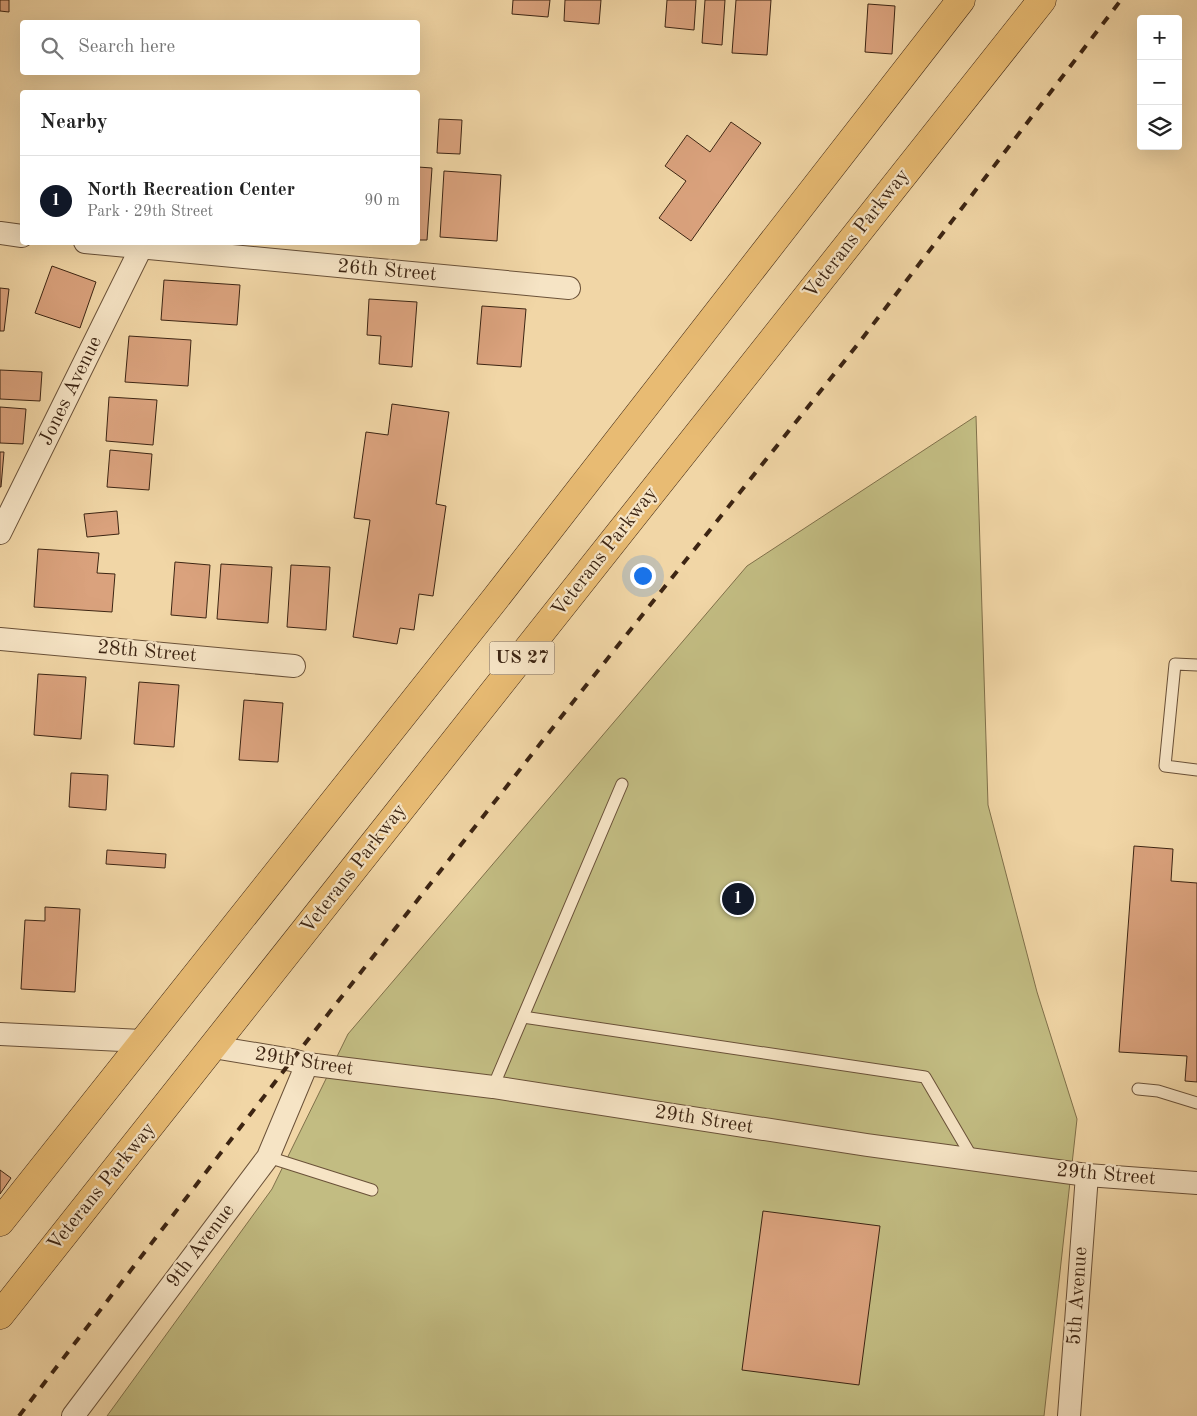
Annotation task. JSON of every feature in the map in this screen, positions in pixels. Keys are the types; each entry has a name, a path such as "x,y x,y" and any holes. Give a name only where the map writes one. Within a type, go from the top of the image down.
{"main road":[{"name":"US 27","path":"0,1222 494,599 961,0"},
{"name":"Veterans Parkway","path":"0,1315 1042,0"}],"street":[{"path":"0,234 20,236"},
{"name":"26th Street","path":"113,245 569,288"},
{"name":"Jones Avenue","path":"0,533 141,248"},
{"name":"28th Street","path":"0,639 294,666"},
{"path":"0,1034 142,1041"},
{"name":"29th Street","path":"213,1047 307,1064 493,1087 867,1145 1087,1175 1197,1182"},
{"name":"9th Avenue","path":"73,1416 268,1157 307,1064"},
{"name":"5th Avenue","path":"1069,1416 1087,1175"}],"lane":[{"path":"1197,666 1175,664 1165,766 1197,770"},
{"path":"493,1087 622,784"},
{"path":"523,1017 925,1077 973,1159"},
{"path":"1138,1089 1158,1091 1197,1103"},
{"path":"268,1157 372,1190"}],"shaded area":[{"path":"976,416 988,805 1037,992 1077,1119 1044,1416 107,1416 272,1189 348,1034 747,566"}],"building":[{"path":"0,0 9,0 9,12 0,11"},
{"path":"513,0 550,0 548,17 512,14"},
{"path":"565,0 601,0 599,24 564,21"},
{"path":"667,0 696,0 694,30 665,27"},
{"path":"705,0 725,0 722,45 702,43"},
{"path":"736,0 771,0 767,55 732,53"},
{"path":"868,4 895,6 892,54 865,52"},
{"path":"439,119 462,120 460,154 437,153"},
{"path":"731,122 761,143 691,241 659,218 686,181 665,166 687,135 710,152"},
{"path":"420,167 432,168 427,240 420,240"},
{"path":"444,171 501,175 497,241 440,237"},
{"path":"52,266 96,282 80,328 35,313"},
{"path":"164,280 240,285 237,325 161,320"},
{"path":"0,288 9,289 4,331 0,331"},
{"path":"369,299 417,302 412,367 379,364 381,336 367,335"},
{"path":"482,306 526,309 521,367 477,364"},
{"path":"129,336 191,340 188,386 125,382"},
{"path":"0,370 42,372 40,401 0,399"},
{"path":"109,397 157,400 153,445 106,441"},
{"path":"392,404 449,412 436,504 446,506 433,596 419,594 414,630 400,628 397,644 353,637 370,520 354,518 366,432 388,435"},
{"path":"0,407 26,409 23,444 0,443"},
{"path":"110,450 152,454 149,490 107,487"},
{"path":"0,452 4,452 1,487 0,487"},
{"path":"117,511 119,534 87,537 84,514"},
{"path":"38,549 99,553 97,573 115,574 112,612 34,607"},
{"path":"175,562 210,565 206,618 171,615"},
{"path":"221,564 272,567 268,623 217,619"},
{"path":"291,565 330,567 326,630 287,627"},
{"path":"38,674 86,677 81,739 34,735"},
{"path":"139,682 179,685 174,747 134,744"},
{"path":"244,700 283,703 278,762 239,760"},
{"path":"71,773 108,775 106,810 69,807"},
{"path":"1134,846 1173,849 1171,881 1197,883 1197,1082 1185,1081 1187,1056 1119,1052"},
{"path":"107,850 166,854 165,868 106,864"},
{"path":"45,907 80,909 75,992 21,989 25,920 45,921"},
{"path":"0,1170 11,1178 0,1194"},
{"path":"763,1211 880,1226 859,1385 742,1370"}],"railway":[{"path":"19,1416 292,1060 569,707 858,344 1121,0"}],"place":[{"name":"North Recreation Center","path":"738,899"}]}
